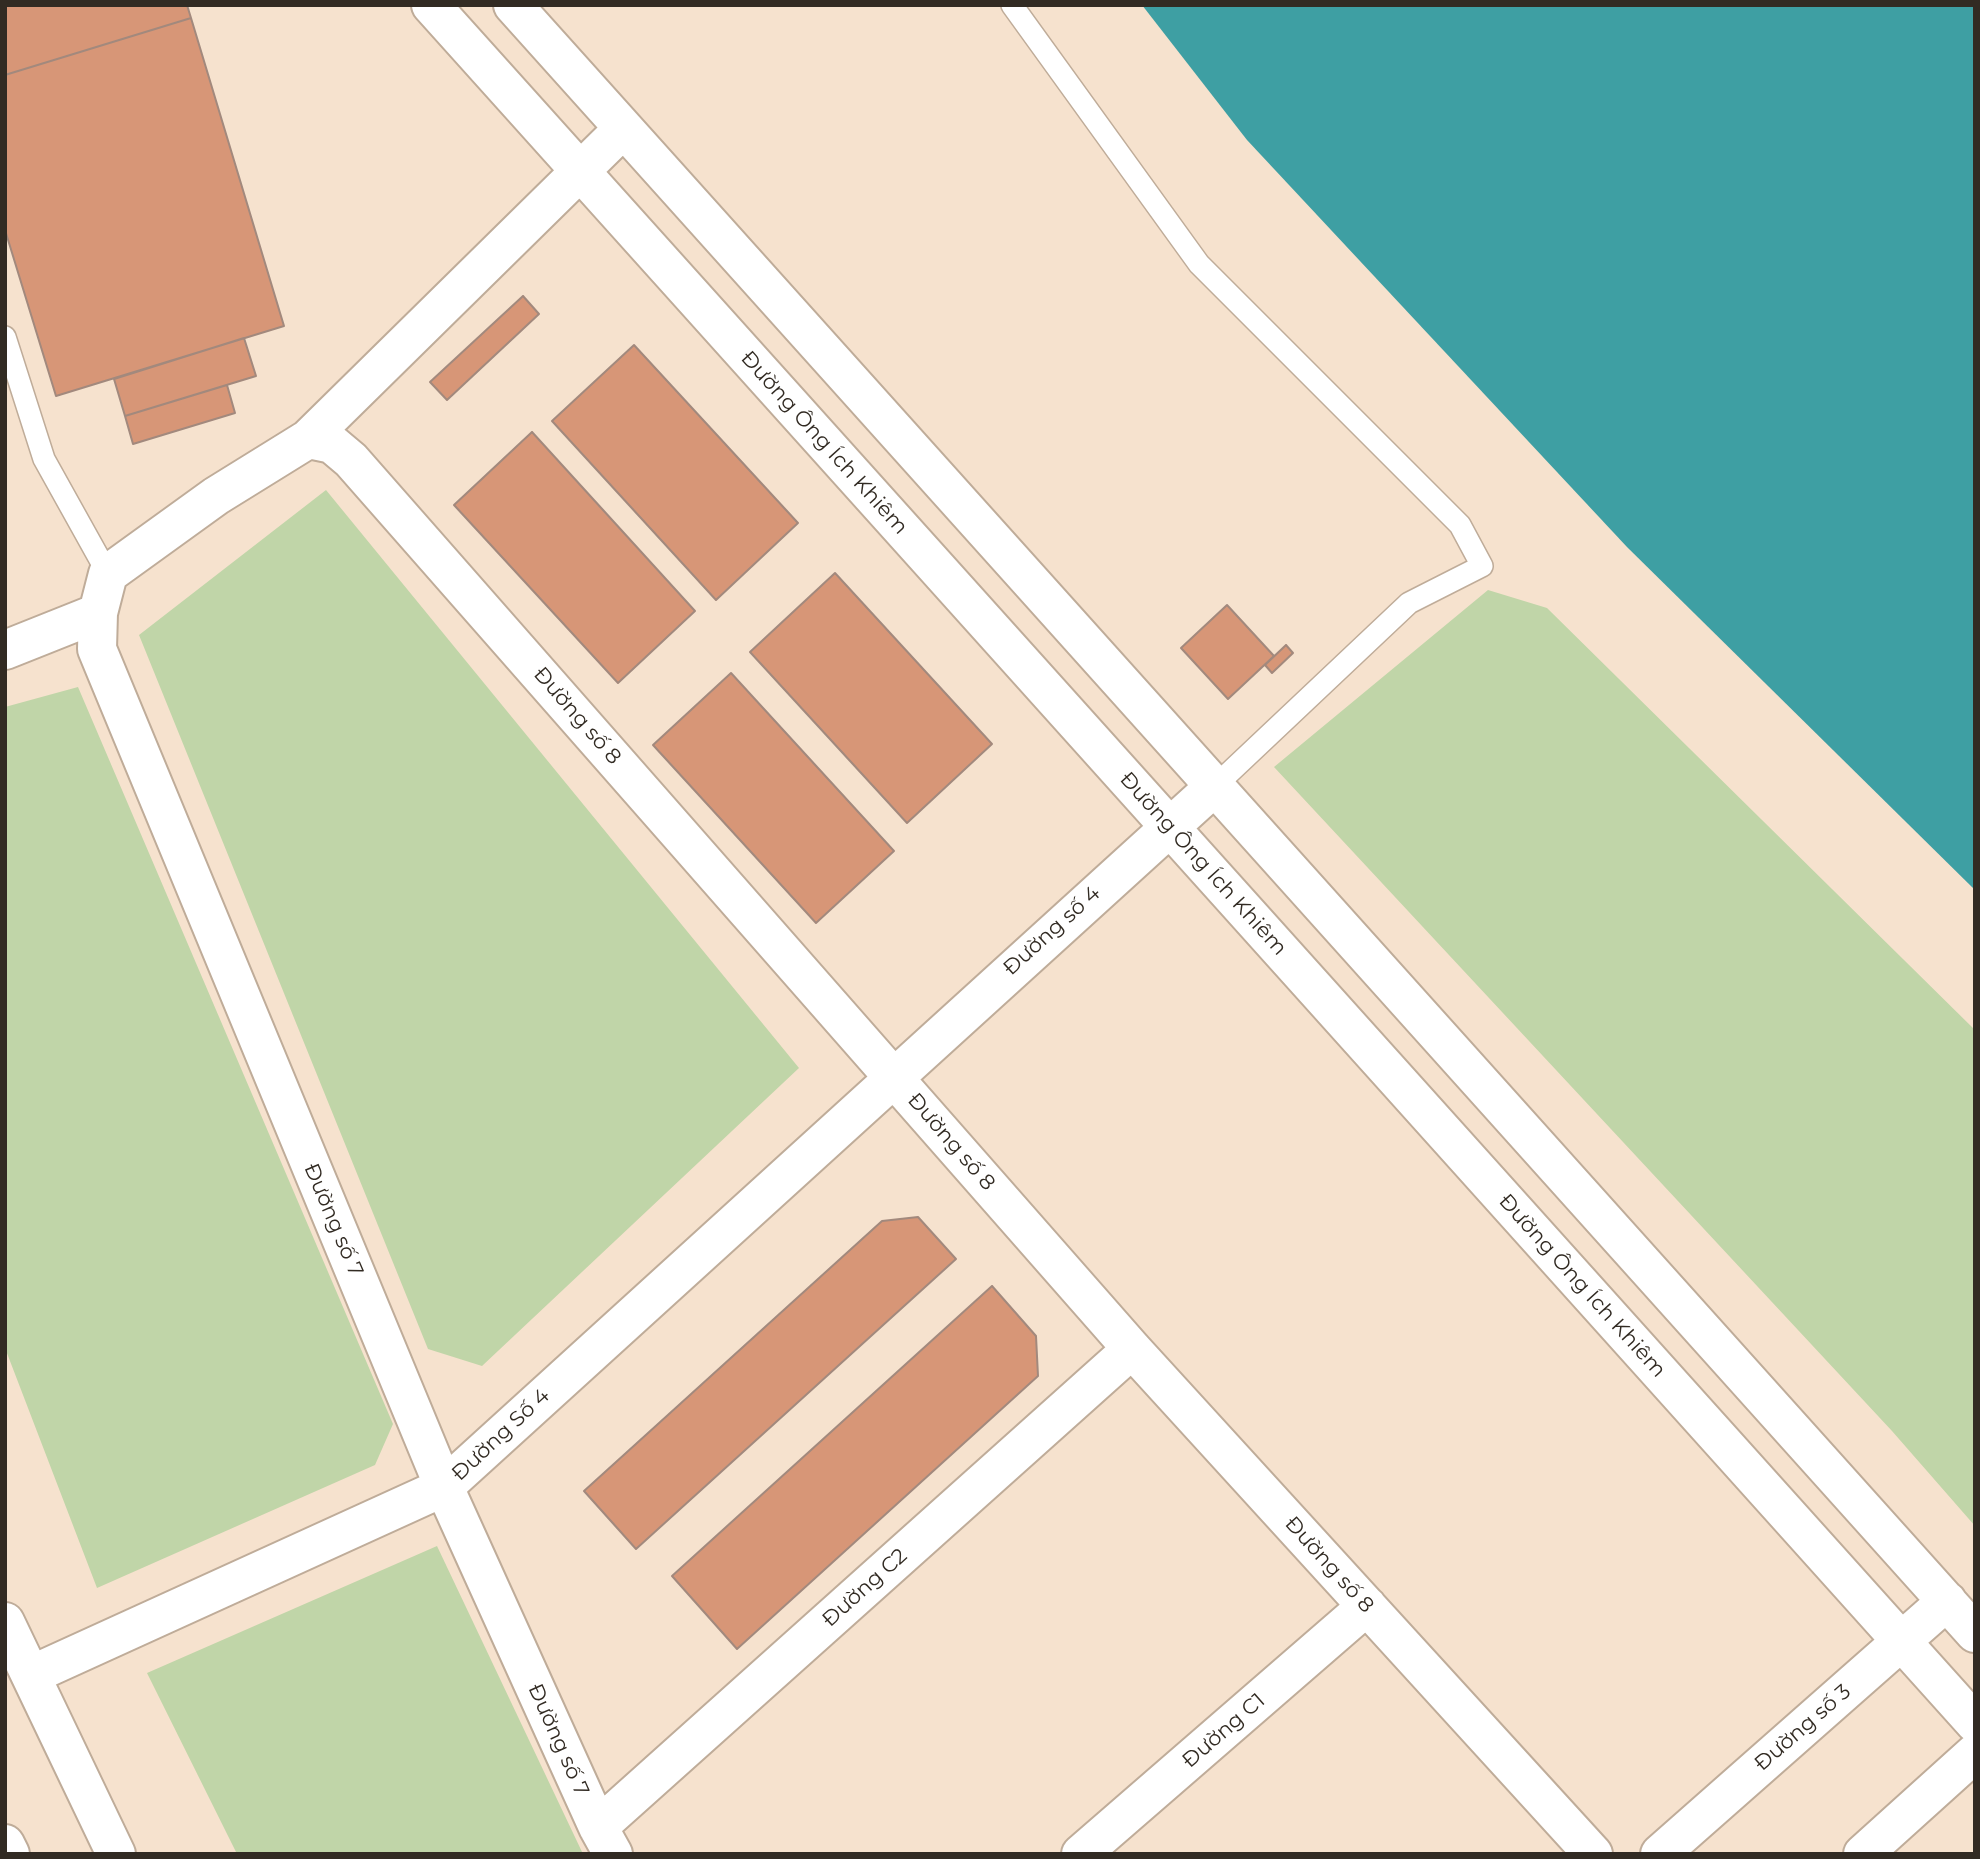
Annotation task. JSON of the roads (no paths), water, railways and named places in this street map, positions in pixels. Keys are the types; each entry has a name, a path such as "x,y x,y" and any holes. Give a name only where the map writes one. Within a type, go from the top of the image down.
{"street":[{"name":"Đường Ông Ích Khiêm","path":"431,5 1975,1723"},
{"path":"513,5 1213,788 1975,1633"},
{"path":"108,575 216,496 308,439 623,128"},
{"name":"Đường số 8","path":"308,439 332,444 351,460 1132,1349 1593,1854"},
{"name":"Đường số 7","path":"108,575 98,613 97,649 103,667 444,1487 605,1841"},
{"path":"5,650 98,613"},
{"name":"Đường số 4","path":"893,1076 1213,788"},
{"name":"Đường Số 4","path":"31,1675 444,1487 893,1076"},
{"name":"Đường C2","path":"605,1841 1132,1349"},
{"name":"Đường số 3","path":"1660,1854 1947,1601"},
{"name":"Đường C1","path":"1081,1854 1367,1606"},
{"path":"6,1625 117,1854"},
{"path":"1863,1854 1975,1753"},
{"path":"5,1844 10,1854"}],"lane":[{"path":"1012,5 1199,264 1460,525 1482,566 1409,603 1213,788"},
{"path":"5,337 44,459 108,575"}],"water":[{"path":"1142,5 1975,5 1975,890 1627,547 1247,140"}]}
